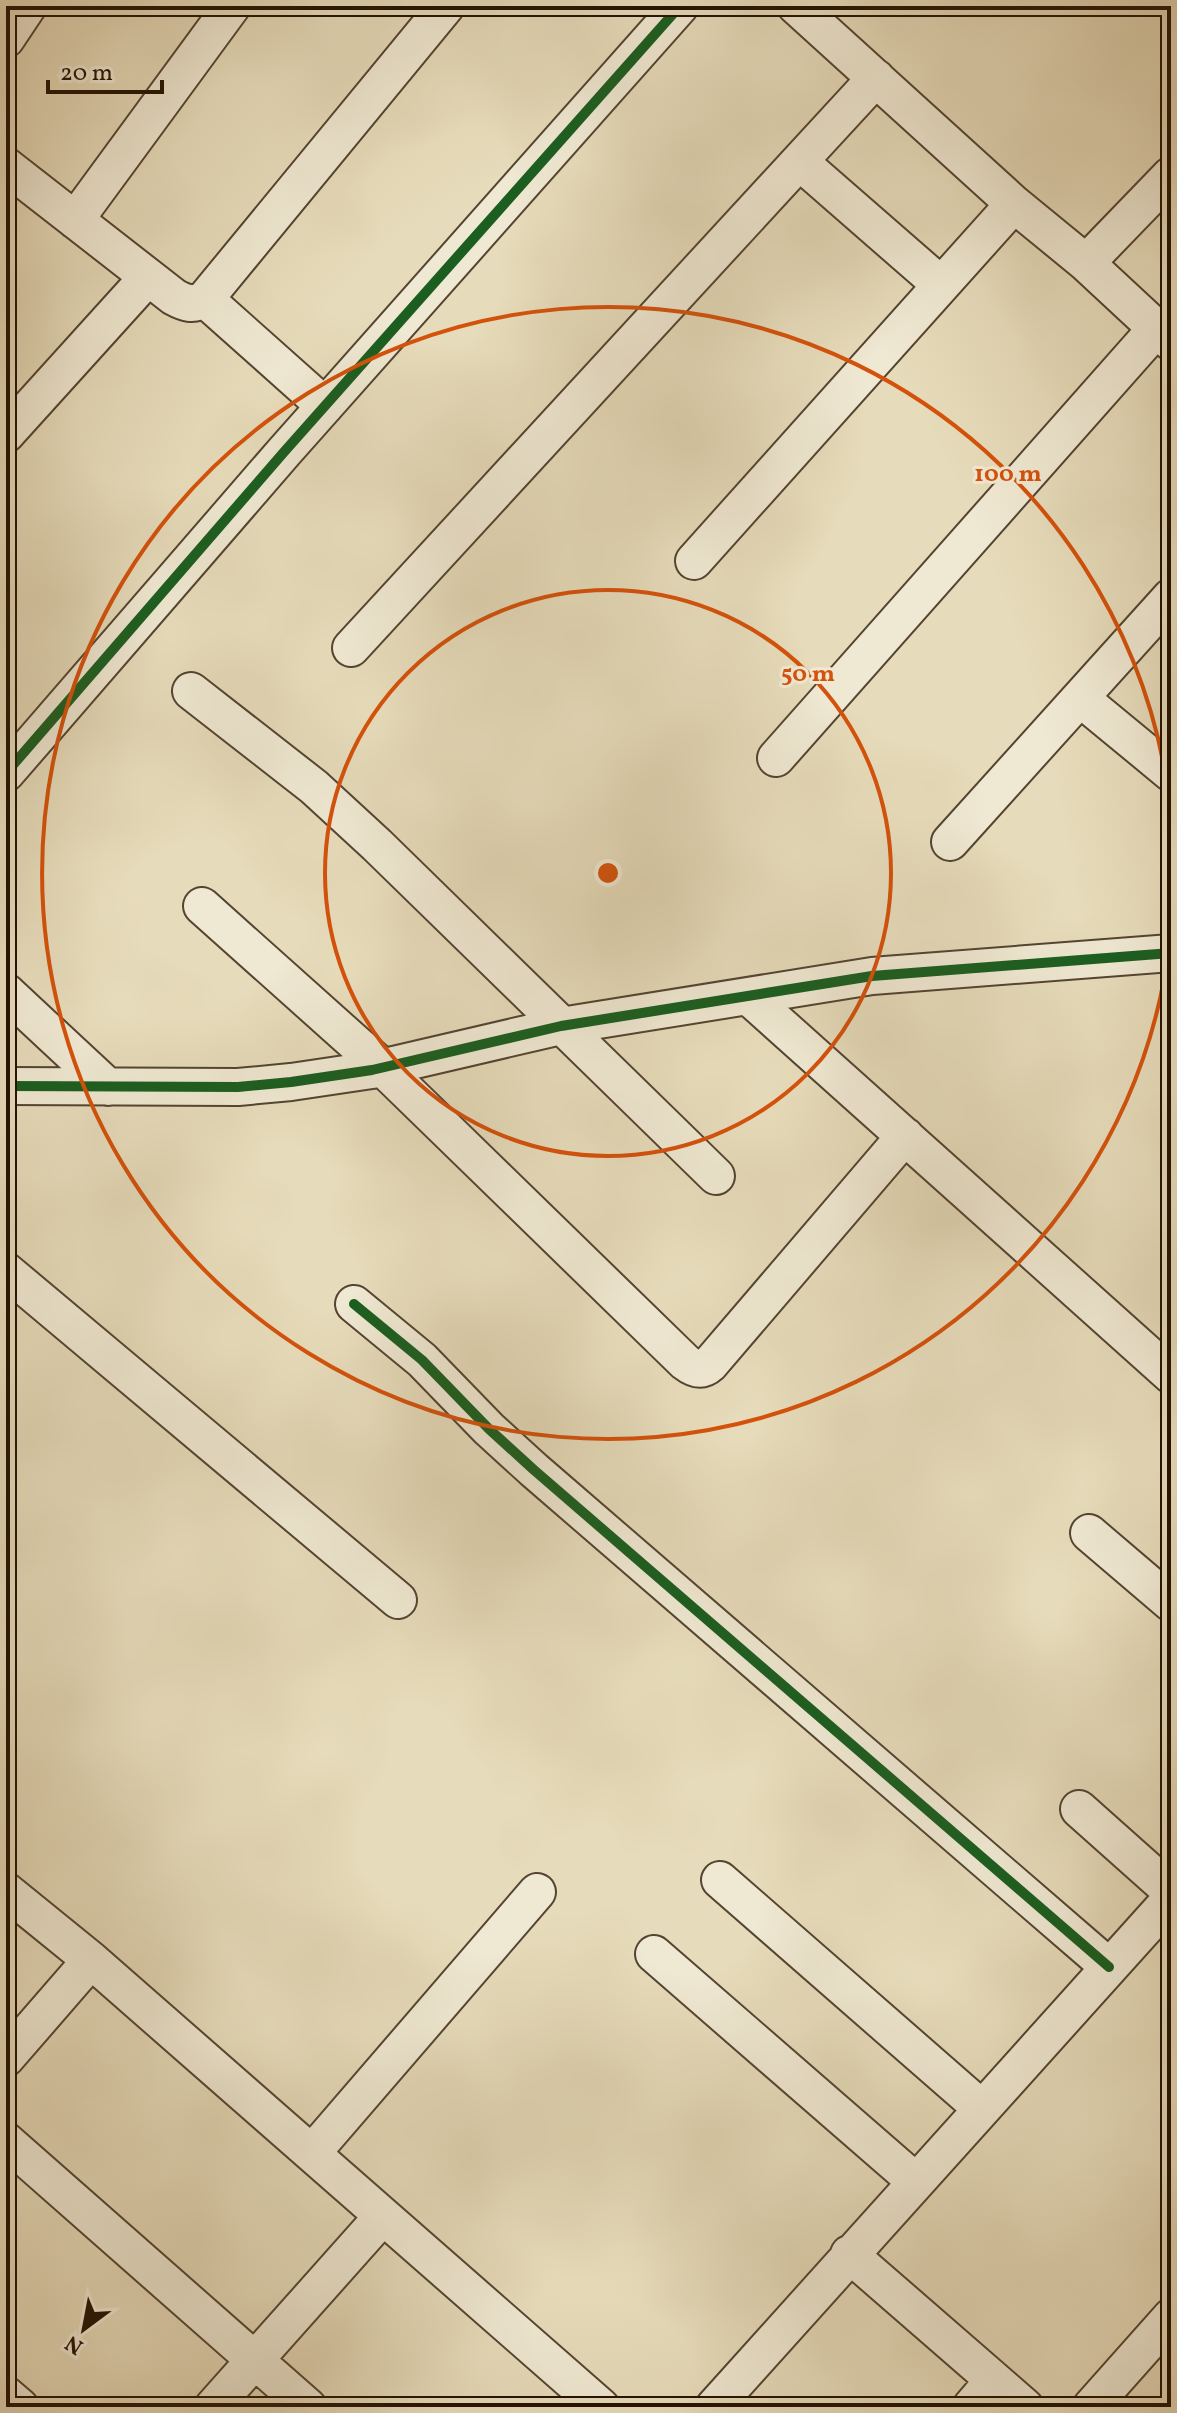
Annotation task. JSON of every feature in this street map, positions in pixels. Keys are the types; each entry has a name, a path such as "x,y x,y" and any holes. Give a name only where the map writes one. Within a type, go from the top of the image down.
{"street":[{"path":"75,220 232,6"},
{"path":"6,166 183,302 191,304 205,299 446,6"},
{"path":"6,773 325,406 680,6"},
{"path":"776,758 1164,335 876,78 807,9"},
{"path":"351,648 876,78"},
{"path":"800,162 941,285"},
{"path":"1086,263 1171,175"},
{"path":"694,561 1014,204"},
{"path":"6,434 148,277"},
{"path":"205,299 325,406"},
{"path":"950,842 1171,597"},
{"path":"191,691 314,787 443,906 716,1176"},
{"path":"1080,698 1171,773"},
{"path":"202,906 382,1067 695,1369 703,1369 710,1364 905,1136"},
{"path":"6,1086 238,1087 291,1082 382,1067 561,1026 872,976 1171,953"},
{"path":"6,992 108,1087"},
{"path":"748,996 1171,1375"},
{"path":"6,1271 398,1600"},
{"path":"354,1304 422,1360 534,1470 1109,1967"},
{"path":"1089,1533 1171,1603"},
{"path":"1079,1809 1171,1891"},
{"path":"720,1880 981,2108"},
{"path":"6,1891 91,1960 601,2407"},
{"path":"312,2153 537,1892"},
{"path":"714,2407 1171,1899"},
{"path":"654,1954 915,2181"},
{"path":"6,2058 91,1960"},
{"path":"6,2141 308,2407"},
{"path":"213,2407 383,2216"},
{"path":"849,2254 1025,2407"},
{"path":"1091,2407 1171,2317"},
{"path":"971,2407 994,2380"},
{"path":"6,2395 20,2407"}],"cycle path":[{"path":"6,773 284,452 680,6"},
{"path":"6,1086 238,1087 291,1082 372,1070 561,1026 872,976 1171,953"},
{"path":"354,1304 422,1360 534,1470 1109,1967"}]}
